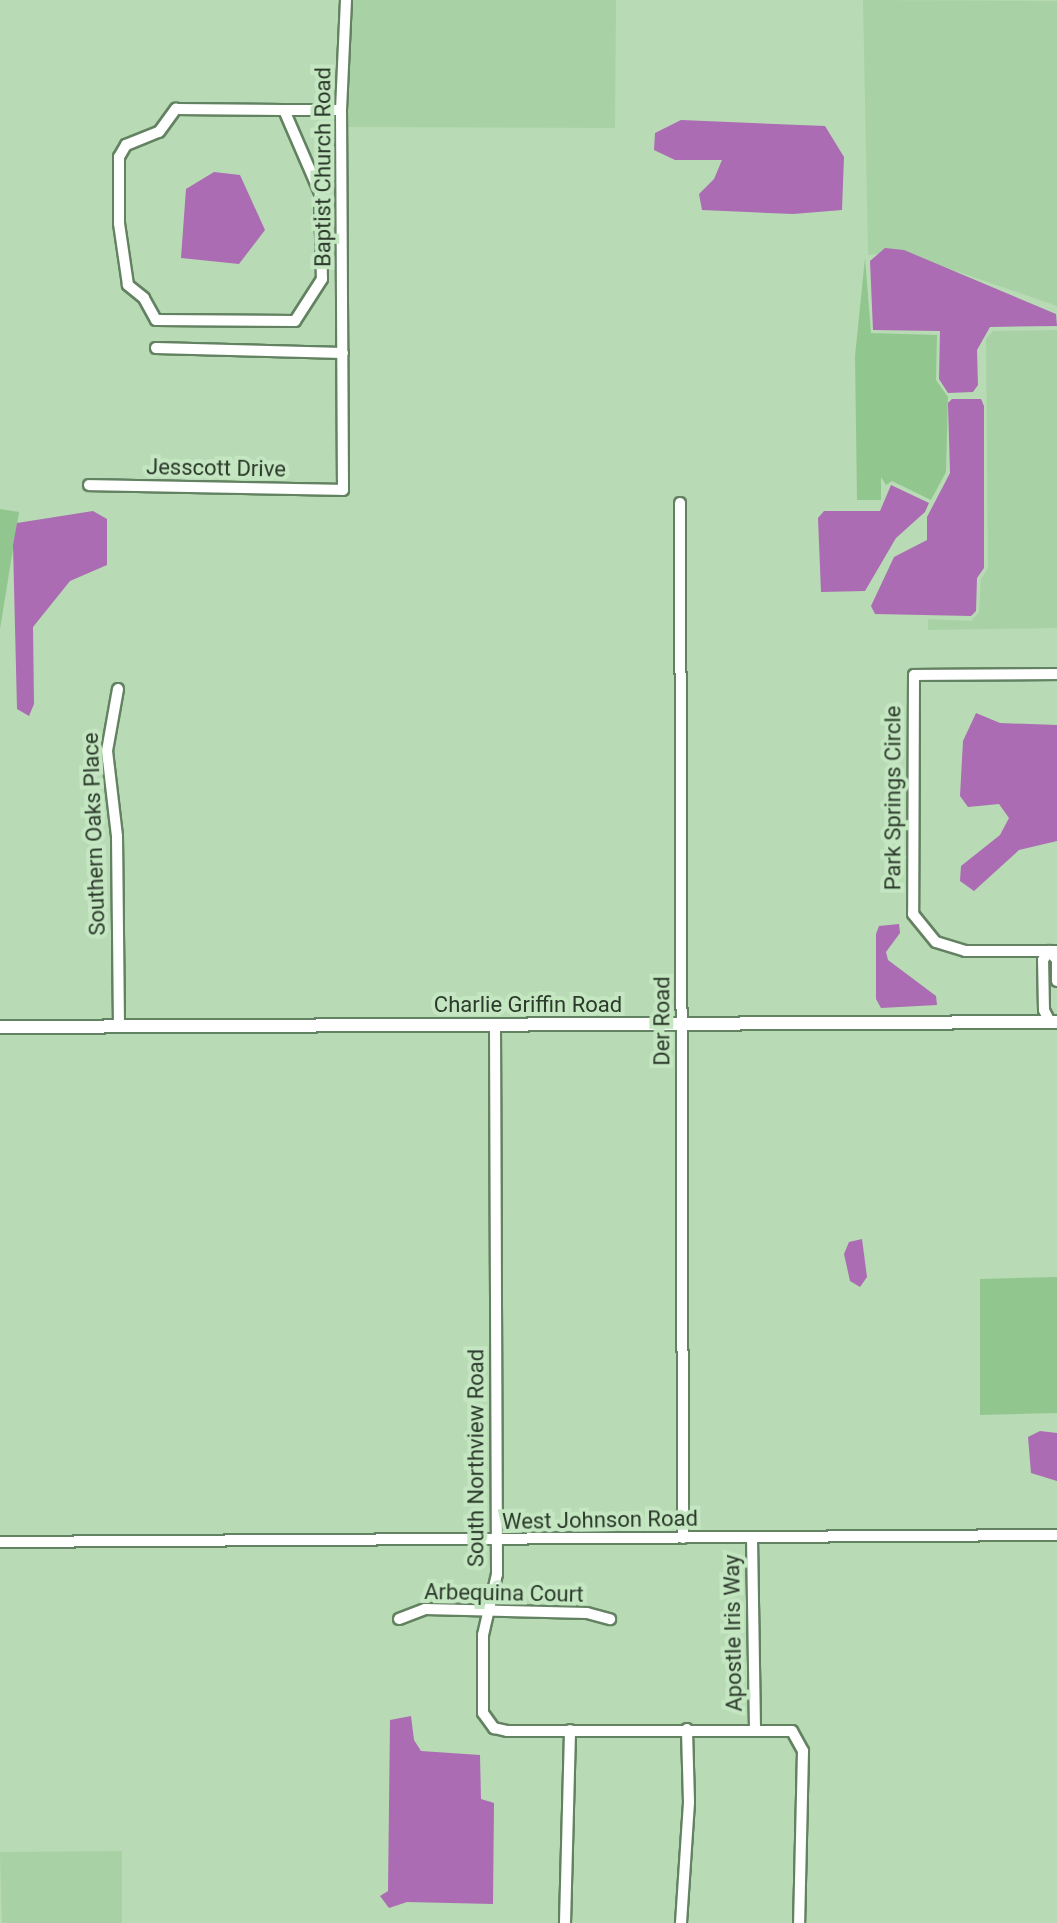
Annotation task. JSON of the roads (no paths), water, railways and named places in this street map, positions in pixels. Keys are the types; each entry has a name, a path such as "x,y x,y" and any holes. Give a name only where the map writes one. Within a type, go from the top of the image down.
{"street":[{"name":"Baptist Church Road","path":"343,490 341,110 346,0"},
{"path":"284,110 297,150 320,193 322,279 295,321 156,320 144,298 128,285 119,223 119,157 126,145 159,132 176,109 341,110"},
{"path":"156,348 343,353"},
{"name":"Jesscott Drive","path":"89,485 343,490"},
{"name":"Der Road","path":"680,503 683,1538"},
{"name":"Park Springs Circle","path":"1053,951 965,951 936,942 913,914 914,675 1057,674"},
{"name":"Southern Oaks Place","path":"118,689 107,751 117,836 119,1027"},
{"path":"1054,1022 1044,1010 1043,960 1053,951 1057,960 1057,981"},
{"path":"1054,1022 1057,1009"},
{"name":"Charlie Griffin Road","path":"0,1027 1054,1022"},
{"name":"South Northview Road","path":"495,1025 497,1542 483,1635 486,1723 507,1731 755,1728 792,1731 803,1751 799,1923"},
{"name":"West Johnson Road","path":"0,1542 497,1542 1057,1535"},
{"name":"Apostle Iris Way","path":"752,1538 755,1728"},
{"name":"Arbequina Court","path":"399,1619 425,1609 587,1613 610,1619"},
{"path":"681,1923 689,1802 687,1729"},
{"path":"565,1923 570,1730"}]}
